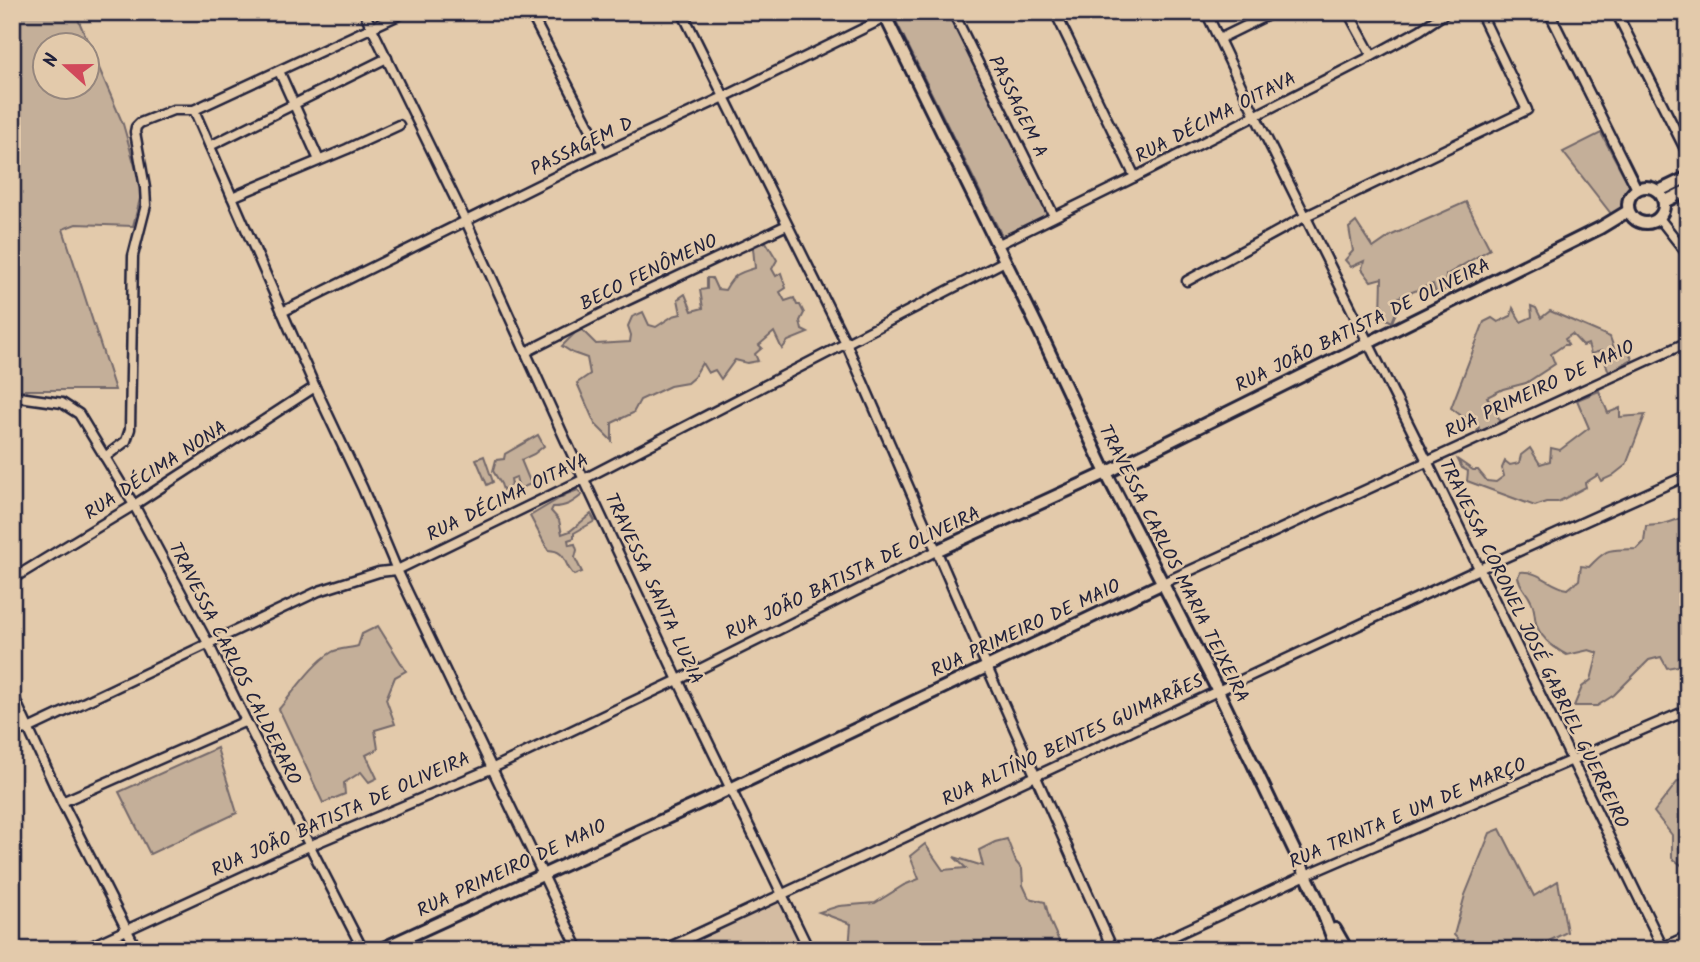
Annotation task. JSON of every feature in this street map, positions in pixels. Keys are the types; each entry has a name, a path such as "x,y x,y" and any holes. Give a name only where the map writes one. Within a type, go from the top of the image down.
{"street":[{"name":"TRAVESSA SANTA LUZIA","path":"364,12 466,220 678,680 809,950"},
{"path":"105,457 126,441 130,429 133,256 146,205 135,129 140,123 173,110 194,110 405,12"},
{"path":"530,12 603,153"},
{"path":"682,12 846,344 1113,950"},
{"name":"PASSAGEM D","path":"282,313 603,153 724,97 884,15 897,12"},
{"name":"PASSAGEM A","path":"953,12 1054,216"},
{"path":"1055,12 1135,177"},
{"name":"TRAVESSA CORONEL JOSÉ GABRIEL GUERREIRO","path":"1206,12 1427,461 1661,949"},
{"path":"1219,39 1274,12"},
{"path":"1349,12 1372,56"},
{"name":"RUA DÉCIMA OITAVA","path":"997,244 1372,56 1447,12"},
{"path":"1187,281 1306,216 1527,110 1480,12"},
{"path":"1549,12 1637,188"},
{"path":"1616,12 1688,155"},
{"path":"1684,12 1688,21"},
{"name":"TRAVESSA CARLOS MARIA TEIXEIRA","path":"884,15 1106,473 1218,691 1318,900 1347,950"},
{"path":"210,146 387,58"},
{"path":"279,71 319,160"},
{"path":"194,110 397,570 579,950"},
{"path":"232,197 398,125"},
{"path":"1661,197 1688,177"},
{"path":"1648,186 1661,197 1664,207 1659,218 1648,223 1642,223 1628,211 1629,198 1637,188 1648,186"},
{"path":"1661,197 1688,190"},
{"name":"RUA JOÃO BATISTA DE OLIVEIRA","path":"83,950 309,846 493,768 678,680 936,551 1106,473 1600,228 1628,211"},
{"path":"1659,218 1688,255"},
{"name":"BECO FENÔMENO","path":"526,352 626,301 787,225"},
{"name":"RUA DÉCIMA OITAVA","path":"12,731 28,729 318,591 379,572 397,570 584,479 1005,261"},
{"name":"RUA PRIMEIRO DE MAIO","path":"379,950 730,789 1163,583 1688,342"},
{"name":"RUA DÉCIMA NONA","path":"12,579 134,505 314,387"},
{"name":"TRAVESSA CARLOS CALDERARO","path":"12,397 62,403 79,414 134,505 208,643 363,950"},
{"name":"RUA ALTÍNO BENTES GUIMARÃES","path":"663,950 1479,569 1688,475"},
{"path":"12,693 62,802 137,950"},
{"name":"RUA TRINTA E UM DE MARÇO","path":"1143,950 1306,875 1688,710"},
{"path":"62,802 246,722"},
{"name":"TRAVESSA CARLOS MARIA TEIXEIRA","path":"1318,900 1337,950"},
{"path":"1661,949 1688,936"}],"shaded area":[{"path":"12,12 75,12 84,32 32,32 32,102 102,102 102,75 123,124 142,191 133,226 76,224 63,229 115,390 12,390"},
{"path":"904,12 949,12 1047,215 1002,236 894,17"},
{"path":"1601,133 1630,187 1622,209 1612,215 1563,152"},
{"path":"1466,202 1490,249 1446,275 1445,290 1436,293 1433,284 1399,297 1392,322 1381,316 1382,278 1371,281 1362,269 1364,261 1351,267 1345,260 1353,251 1349,228 1356,222 1373,248 1392,235"},
{"path":"766,242 777,260 772,269 776,276 781,273 786,288 780,292 785,301 794,298 797,305 800,305 804,313 800,321 802,330 808,333 788,341 782,349 774,332 759,345 762,348 755,354 758,361 747,363 735,360 721,379 715,370 708,373 702,363 687,383 670,386 640,400 633,413 612,423 612,441 595,424 577,383 590,374 587,358 562,346 580,328 596,344 630,342 628,326 632,317 643,312 649,325 656,327 681,314 678,299 685,294 692,311 703,308 700,290 707,289 707,278 712,278 717,289 725,290 737,275 755,268 753,248"},
{"path":"1531,306 1536,308 1541,318 1550,311 1610,337 1615,351 1627,347 1632,359 1609,372 1601,351 1591,354 1588,344 1583,346 1572,334 1565,339 1568,345 1551,354 1555,364 1526,383 1503,389 1487,397 1501,422 1476,433 1479,428 1473,417 1463,417 1451,408 1484,322 1492,318 1498,322 1511,316 1513,308 1521,322 1532,317"},
{"path":"1599,391 1608,413 1620,408 1620,417 1645,415 1626,465 1612,476 1601,481 1598,475 1585,483 1586,487 1558,502 1535,506 1467,481 1468,471 1462,468 1458,460 1473,470 1478,470 1487,481 1496,482 1504,476 1502,468 1505,461 1510,465 1519,463 1521,455 1530,448 1540,464 1550,461 1551,448 1560,450 1589,428 1577,400"},
{"path":"538,435 544,446 521,460 531,484 519,489 516,477 511,479 512,484 503,490 493,471 496,460 504,459 505,454"},
{"path":"484,456 493,482 487,485 476,459"},
{"path":"578,490 582,495 565,505 553,507 551,511 559,520 562,534 591,514 595,521 574,533 574,538 568,540 569,545 575,544 575,558 582,572 574,575 562,555 548,550 530,516"},
{"path":"1688,515 1688,664 1667,668 1661,657 1649,660 1614,695 1597,706 1574,706 1582,687 1591,680 1598,653 1589,650 1567,655 1544,638 1536,623 1532,604 1519,581 1520,572 1533,574 1568,589 1579,580 1581,566 1589,567 1610,550 1637,549 1644,542 1646,526 1663,524"},
{"path":"378,626 406,671 395,677 386,699 395,724 375,730 378,749 366,755 377,778 369,782 361,772 344,783 345,794 323,803 279,709 325,657 334,651 358,646 362,634"},
{"path":"217,748 237,813 150,854 119,792"},
{"path":"1688,778 1688,870 1672,858 1672,835 1654,812 1678,781"},
{"path":"1500,829 1534,896 1558,881 1567,932 1531,950 1468,950 1454,935 1465,895 1490,833"},
{"path":"1007,839 1016,862 1022,869 1023,885 1029,898 1045,902 1063,950 849,948 851,924 819,912 839,906 875,903 919,879 910,856 925,844 943,870 966,868 954,857 983,866 979,850"},
{"path":"779,901 802,950 682,950"}]}
